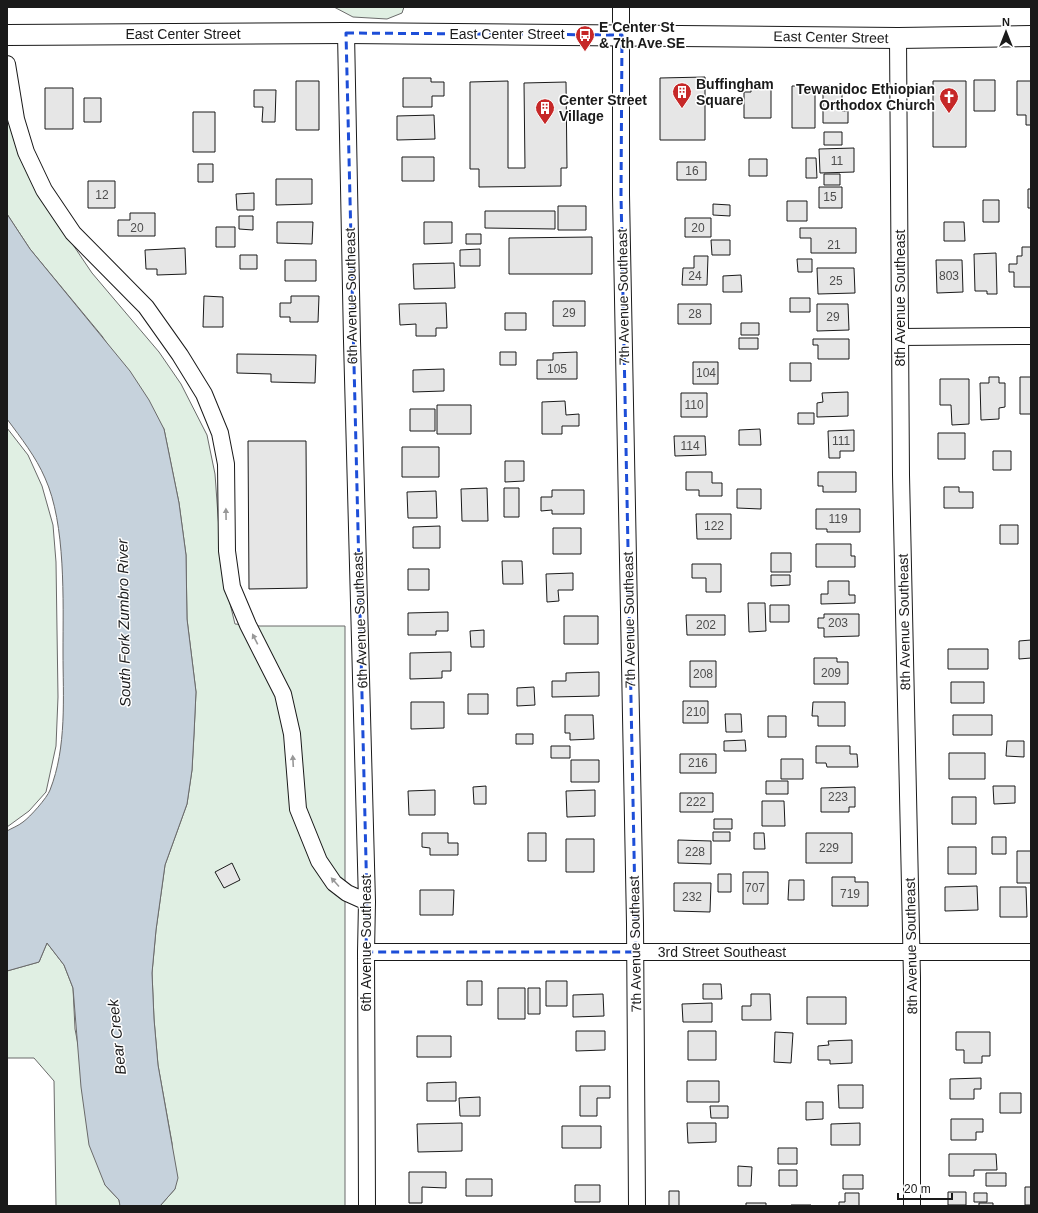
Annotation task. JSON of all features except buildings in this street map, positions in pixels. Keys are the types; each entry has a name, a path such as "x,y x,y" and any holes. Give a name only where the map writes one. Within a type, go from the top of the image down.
{"street":[{"name":"7th Avenue Southeast","path":"621,7 621,202 636,952 637,1206"},
{"name":"East Center Street","path":"7,36 346,33 898,38 1031,36"},
{"name":"6th Avenue Southeast","path":"346,33 367,902 367,1206"},
{"name":"8th Avenue Southeast","path":"898,38 900,337 912,952 912,1206"},
{"path":"7,64 16,119 26,152 44,190 73,233 146,307 180,355 204,394 220,432 226,464 227,551 232,587 248,624 283,694 292,734 298,809 319,861 334,883 347,893 367,902"},
{"path":"900,337 1031,336"},
{"name":"3rd Street Southeast","path":"366,952 1031,952"}],"highlighted area":[{"path":"346,33 622,35 621,195 636,952 366,952 367,902"}],"green space":[{"path":"334,7 404,7 402,13 387,19 353,17"},
{"path":"7,116 19,156 36,190 92,273 159,352 181,384 207,435 215,474 222,571 235,624 260,626 345,626 345,1206 160,1206 175,1189 172,1143 158,1065 152,973 165,865 187,804 192,770 196,692 187,619 186,555 179,503 164,429 102,336 30,249 7,214"},
{"path":"7,428 28,455 42,486 53,525 56,562 58,697 56,746 46,792 29,811 7,827"},
{"path":"47,943 64,965 73,988 75,1029 105,1185 119,1200 120,1206 56,1206 54,1081 34,1058 7,1058 7,971 39,962"}],"water":[{"path":"7,214 30,249 130,371 149,400 164,429 179,503 186,555 187,619 196,692 192,770 187,804 165,865 152,973 158,1065 178,1178 175,1189 160,1206 120,1206 119,1200 105,1185 89,1145 81,1087 73,988 64,965 47,943 39,962 7,971 7,831 30,816 50,790 59,757 62,739 63,587 60,540 57,517 52,497 45,478 37,463 7,419"}],"place":[{"name":"E Center St & 7th Ave SE","path":"585,52"},
{"name":"Buffingham Square","path":"682,109"},
{"name":"Tewanidoc Ethiopian Orthodox Church","path":"949,114"},
{"name":"Center Street Village","path":"545,125"}],"water label":[{"name":"South Fork Zumbro River","path":"124,623"},
{"name":"Bear Creek","path":"117,1037"}]}
